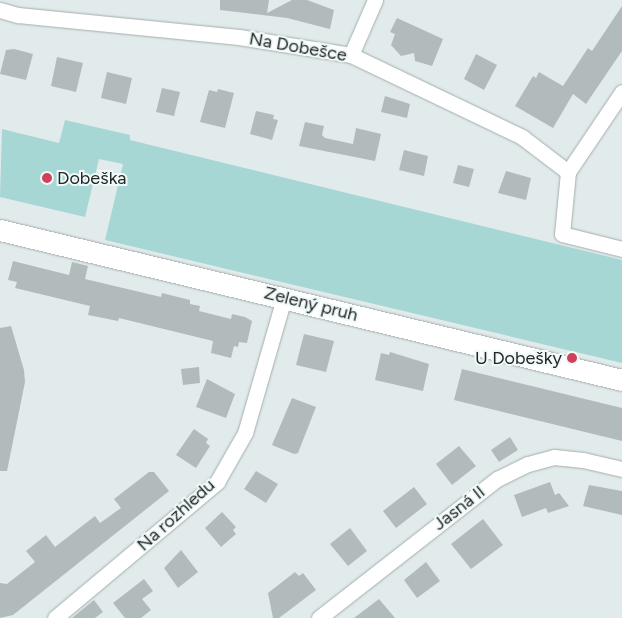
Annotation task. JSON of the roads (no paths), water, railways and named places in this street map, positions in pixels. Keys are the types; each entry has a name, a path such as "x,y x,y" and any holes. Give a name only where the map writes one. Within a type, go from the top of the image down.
{"street":[{"path":"351,56 375,0"},
{"name":"Na Dobešce","path":"0,10 18,15 239,36 351,56 522,137 568,172"},
{"path":"622,92 568,172 562,234 622,249"},
{"name":"Zelený pruh","path":"0,230 622,380"},
{"name":"Na rozhledu","path":"55,618 217,482 245,433 267,366 284,298"},
{"name":"Jasná II","path":"319,618 497,479 528,464 554,457 583,460 622,469"}],"place":[{"name":"Dobeška","path":"47,178"},
{"name":"U Dobešky","path":"572,358"}]}
